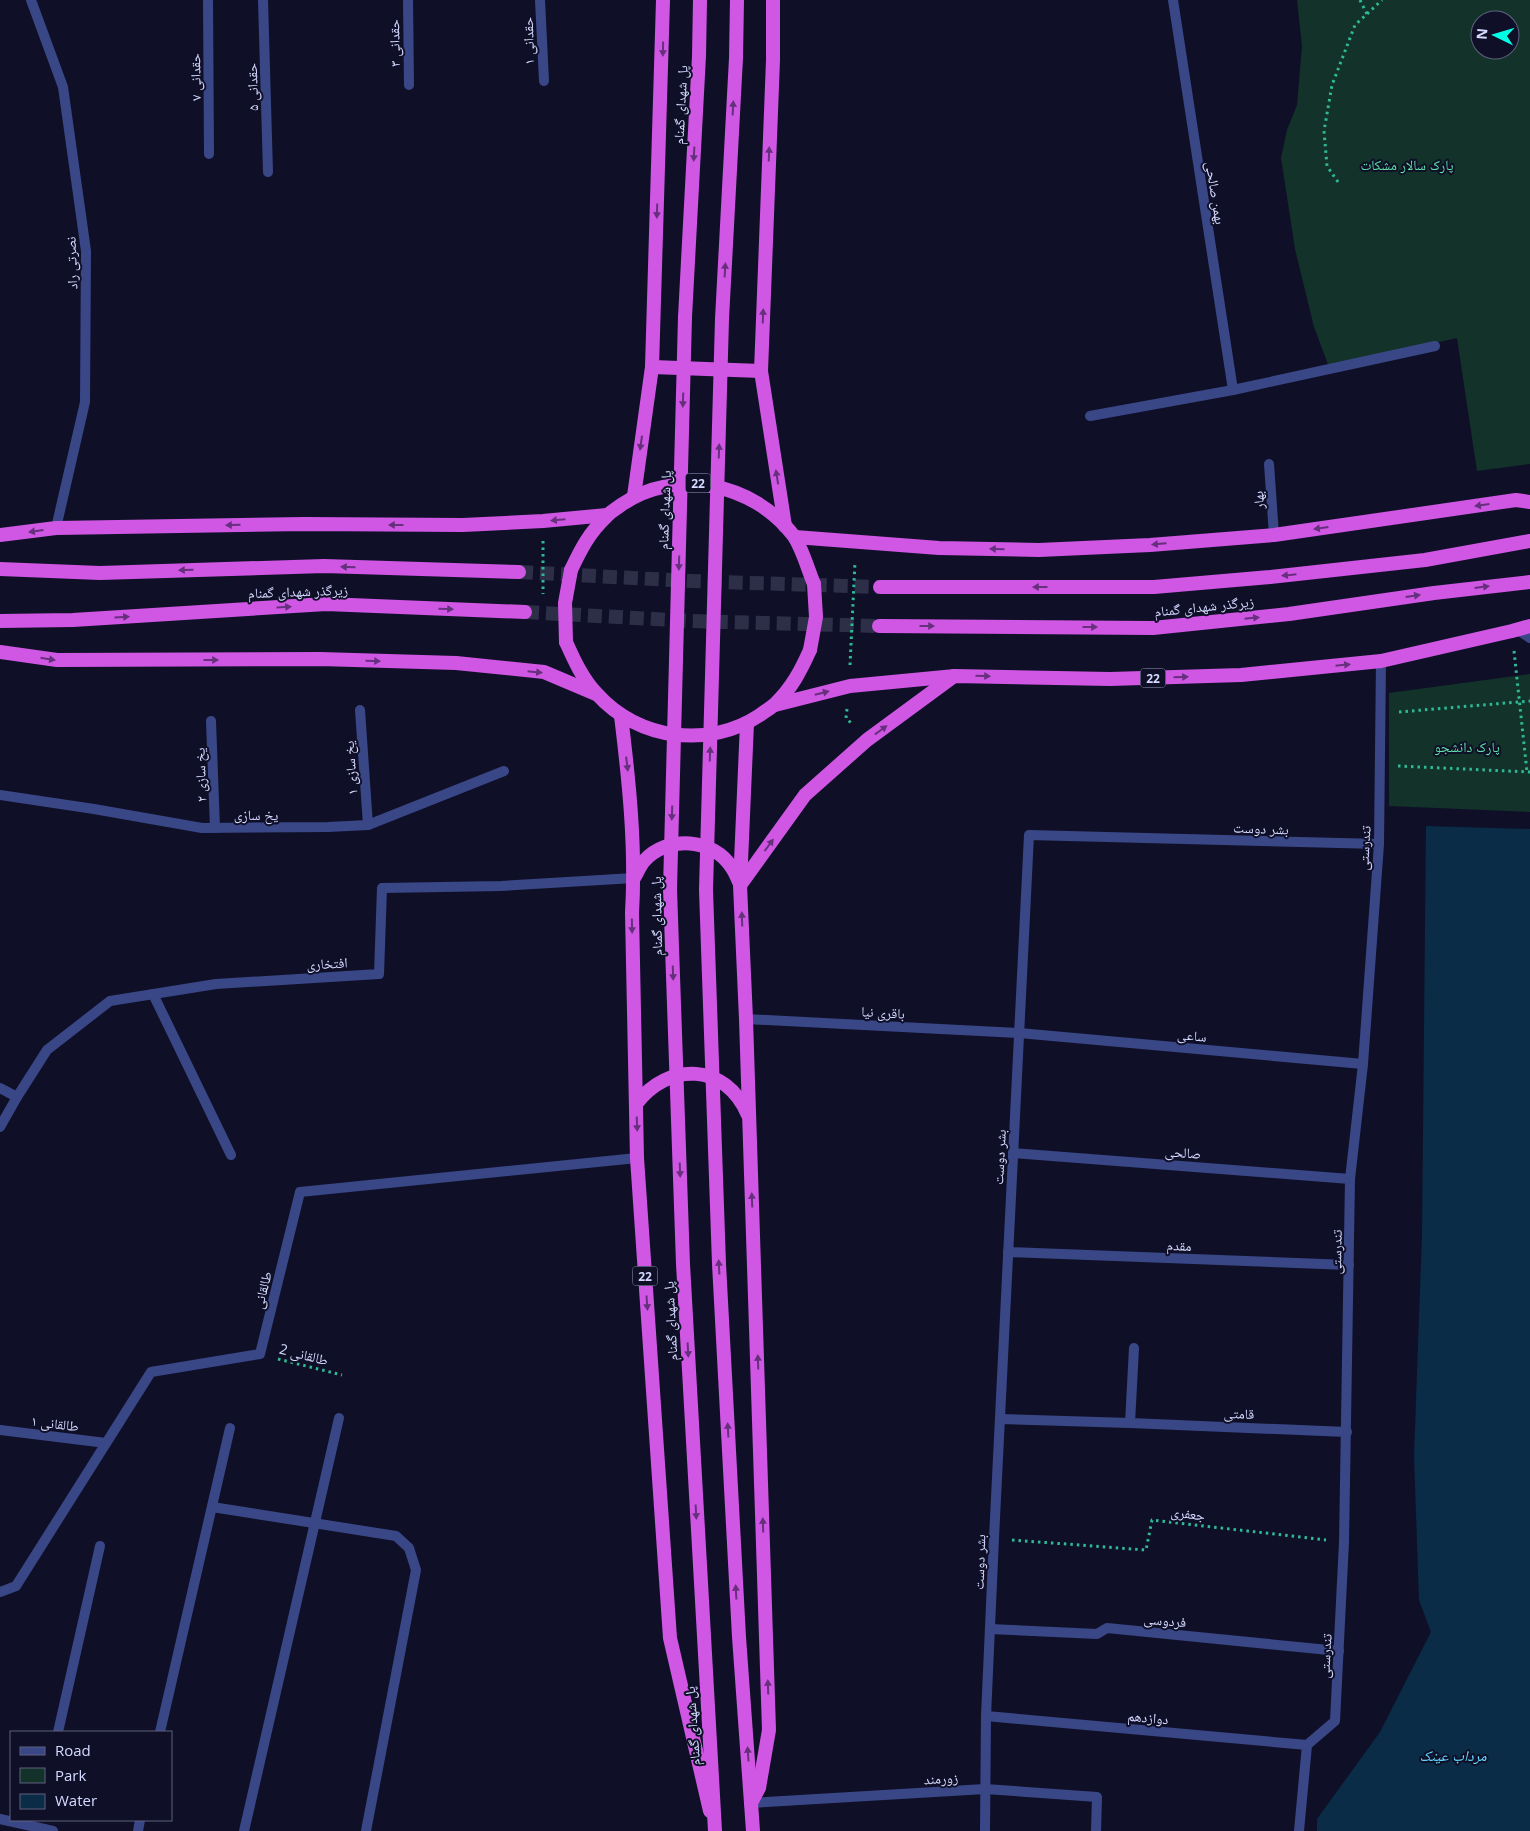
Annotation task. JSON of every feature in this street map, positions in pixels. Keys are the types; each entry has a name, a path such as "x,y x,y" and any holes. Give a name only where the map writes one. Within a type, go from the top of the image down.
{"highway":[{"path":"634,496 652,367 663,0"},
{"name":"پل شهدای گمنام","path":"700,0 699,56 685,317 670,889 683,1264 715,1831"},
{"path":"737,0 736,58 722,319 706,890 719,1264 739,1637 753,1831"},
{"path":"773,0 773,60 761,371 785,526"},
{"path":"652,367 761,371"},
{"name":"22","path":"698,483 730,490 760,504 795,537 814,584 816,617 810,650 796,680 775,705 747,723 716,734 683,736 651,730 621,716 596,694 578,667 566,642 564,603 571,570 585,540 607,515 634,496 665,486 698,483"},
{"path":"795,537 939,548 1039,550 1150,545 1274,534 1516,500 1530,502"},
{"path":"0,536 56,528 304,524 463,526 607,515"},
{"name":"زیرگذر شهدای گمنام","path":"880,587 1154,587 1270,578 1425,560 1530,541"},
{"name":"زیرگذر شهدای گمنام","path":"0,569 100,573 324,566 519,572"},
{"name":"زیرگذر شهدای گمنام","path":"879,626 1154,628 1289,614 1434,593 1530,582"},
{"name":"زیرگذر شهدای گمنام","path":"0,621 73,620 326,604 525,612"},
{"name":"22","path":"775,705 850,686 955,676 1110,679 1232,675 1381,661 1523,631"},
{"path":"0,652 57,660 320,659 456,663 544,672 596,694"},
{"path":"740,885 806,795 867,740 955,676"},
{"name":"22","path":"621,716 630,788 634,878 632,913 637,1158 670,1638 715,1831"},
{"path":"747,723 740,885 750,1118 770,1730 759,1788 751,1803"},
{"path":"634,878 644,861 660,849 679,843 699,844 718,853 732,866 740,885"},
{"path":"636,1104 644,1094 665,1079 678,1074 691,1073 707,1076 721,1082 734,1091 750,1118"}],"street":[{"name":"نصرتی راد","path":"30,0 63,88 86,252 85,402 56,528"},
{"name":"حقدانی ۷","path":"208,0 209,154"},
{"name":"حقدانی ۵","path":"263,0 268,172"},
{"name":"حقدانی ۳","path":"408,0 409,85"},
{"name":"حقدانی ۱","path":"540,0 544,81"},
{"name":"بهمن صالحی","path":"1173,0 1233,390"},
{"path":"1090,416 1233,390 1435,346"},
{"name":"بهار","path":"1269,464 1274,534"},
{"name":"تندرستی","path":"1307,1745 1335,1721 1344,1542 1350,1179 1363,1064 1379,844 1381,661"},
{"name":"یخ سازی ۱","path":"360,710 368,825"},
{"name":"یخ سازی ۲","path":"212,721 215,828"},
{"name":"یخ سازی","path":"0,795 202,828 328,828 368,825 504,770"},
{"name":"بشر دوست","path":"985,1831 986,1716 1029,835 1379,844"},
{"name":"افتخاری","path":"0,1127 17,1096 47,1050 110,1001 216,984 379,974 382,888 502,886 634,878"},
{"path":"153,994 231,1155"},
{"name":"باقری نیا","path":"746,1018 1018,1033"},
{"name":"ساعی","path":"1018,1033 1363,1064"},
{"path":"0,1088 17,1096"},
{"name":"صالحی","path":"1013,1153 1350,1179"},
{"name":"طالقانی","path":"260,1354 300,1192 637,1158"},
{"name":"مقدم","path":"1008,1252 1349,1265"},
{"path":"1130,1423 1134,1348"},
{"path":"0,1592 16,1586 151,1372 260,1354"},
{"path":"244,1831 339,1418"},
{"name":"قامتی","path":"1000,1420 1130,1423 1346,1432"},
{"path":"160,1731 230,1428"},
{"name":"طالقانی ۱","path":"0,1430 106,1443"},
{"path":"212,1507 396,1536 410,1548 416,1570 366,1831"},
{"path":"58,1731 100,1546"},
{"name":"فردوسی","path":"990,1629 1097,1634 1107,1628 1339,1651"},
{"name":"دوازدهم","path":"986,1716 1307,1745"},
{"path":"1299,1831 1307,1745"},
{"name":"زورمند","path":"751,1803 985,1790 1098,1797 1096,1831"},
{"path":"15,1821 38,1824 53,1831"}],"path":[{"path":"1360,0 1367,14"},
{"path":"1338,182 1326,166 1324,131 1332,85 1355,25 1382,0"},
{"path":"856,543 850,686 846,718 867,740"},
{"path":"1380,765 1528,772 1520,703 1523,631"},
{"path":"1380,713 1530,701"},
{"name":"طالقانی 2","path":"260,1354 342,1375"},
{"name":"جعفری","path":"994,1538 1146,1550 1152,1520 1344,1542"}],"green space":[{"name":"پارک سالار مشکات","path":"1297,0 1530,0 1530,464 1477,471 1457,338 1329,367 1314,327 1295,249 1281,158 1287,130 1297,105 1302,46"},
{"name":"پارک دانشجو","path":"1530,674 1530,812 1389,806 1389,693"}],"water":[{"name":"مرداب عینک","path":"1426,826 1530,829 1530,1831 1317,1831 1317,1819 1380,1732 1431,1632 1419,1600 1414,1456 1422,1235"}],"tunnel":[{"path":"519,572 690,581 880,587"},
{"path":"525,612 690,621 879,626"}]}
